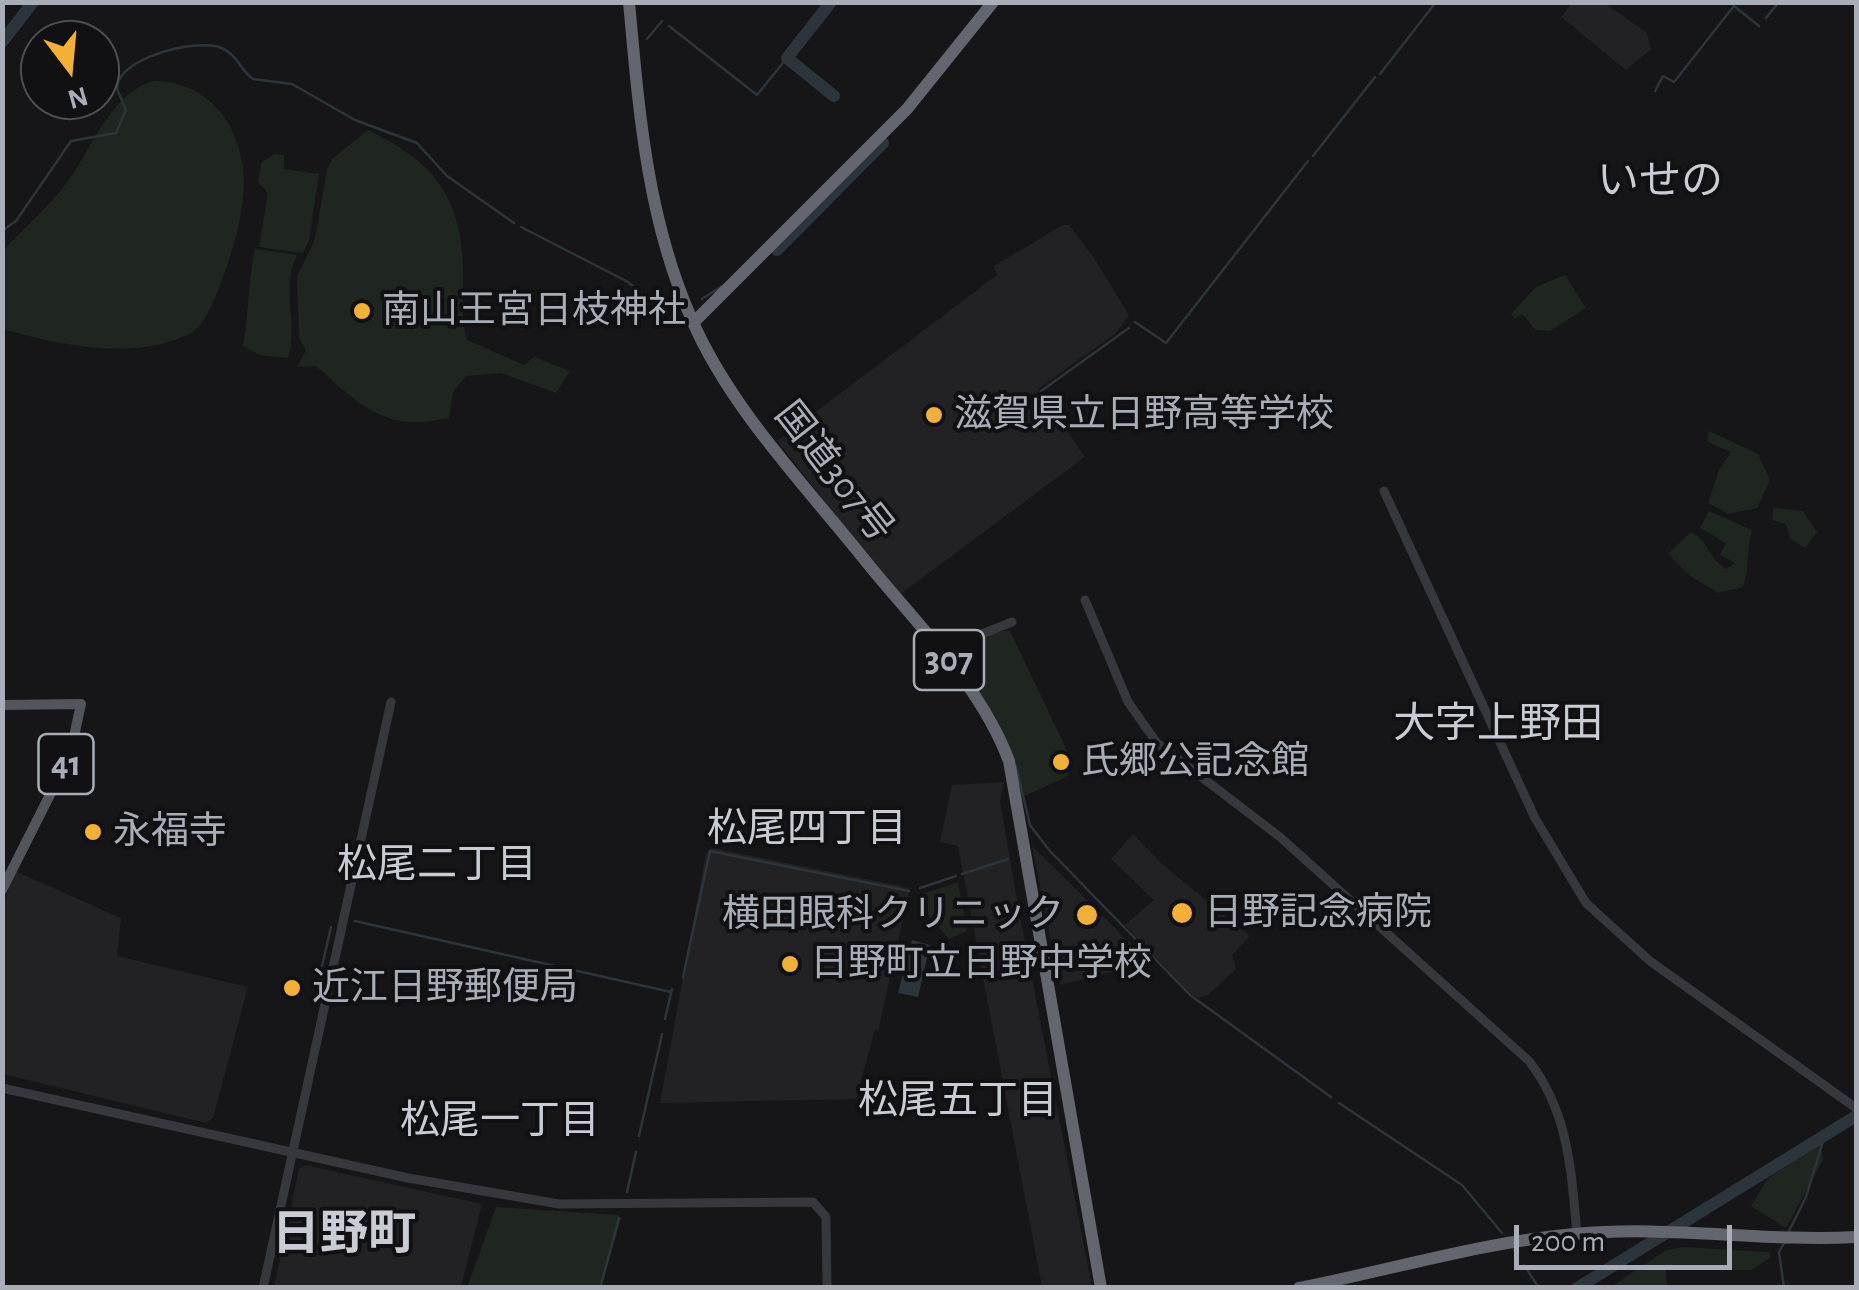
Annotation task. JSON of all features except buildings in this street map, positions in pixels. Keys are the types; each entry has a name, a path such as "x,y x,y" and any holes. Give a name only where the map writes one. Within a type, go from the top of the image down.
{"highway":[{"name":"307","path":"629,2 652,200 668,260 693,323"},
{"path":"693,323 752,268 907,108 993,2"},
{"name":"国道307号","path":"693,323 760,428 942,650 992,720 1009,761 1101,1288"},
{"name":"国道307号","path":"1061,1063 1109,1288"},
{"path":"1299,1288 1518,1240 1577,1234 1646,1230 1786,1238 1856,1237"}],"main road":[{"name":"41","path":"2,705 81,704 70,756 2,890"}],"street":[{"path":"1384,490 1535,818 1586,903 1650,961 1854,1106"},
{"path":"1085,600 1128,702 1156,743 1280,837 1530,1061 1556,1104 1566,1132 1577,1234"},
{"path":"942,650 1012,622"},
{"path":"264,1288 390,702"},
{"path":"2,1088 294,1153 559,1204 812,1202 826,1216 827,1288"}],"shaded area":[{"path":"1572,3 1605,3 1647,33 1651,49 1626,70 1561,17"},
{"path":"154,81 172,83 203,96 225,119 240,150 244,182 238,229 224,275 204,319 196,330 169,342 122,349 73,345 3,329 3,251 61,190 106,120 120,120 120,102"},
{"path":"368,130 426,169 450,202 461,244 467,340 524,365 534,357 570,371 556,393 501,373 466,376 453,392 449,418 407,422 361,404 316,366 297,367 306,350 299,338 297,277 315,239 327,170 332,159"},
{"path":"274,154 284,155 284,169 319,174 309,241 303,253 259,247 268,193 258,182 262,162"},
{"name":"滋賀県立日野高等学校","path":"1069,225 1092,255 1129,315 1116,333 1038,389 1085,457 899,595 777,441 997,275 994,266"},
{"path":"255,249 297,255 290,280 292,332 288,358 260,355 243,346"},
{"path":"1565,275 1586,308 1550,331 1536,330 1522,314 1515,319 1511,314 1536,287"},
{"path":"1709,431 1758,454 1770,480 1757,508 1728,514 1708,503 1719,470 1731,452 1707,442"},
{"path":"1773,508 1803,511 1817,532 1805,548 1791,539 1786,524 1772,520"},
{"path":"1709,511 1752,530 1743,587 1718,593 1689,575 1668,554 1691,532 1726,569 1735,563 1720,555 1726,543 1700,528"},
{"path":"1010,631 1073,763 1066,777 1025,796 996,718 955,653 961,645"},
{"path":"1004,782 1000,802 1092,1287 1042,1287 958,846 940,842 952,785"},
{"name":"日野記念病院","path":"1133,834 1163,865 1250,936 1232,955 1236,969 1208,995 1198,998 1188,992 1125,925 1154,900 1111,859"},
{"path":"1032,846 1139,952 1116,971 1060,985"},
{"name":"日野町立日野中学校","path":"712,848 910,888 878,1031 875,1029 856,1099 660,1103 706,853"},
{"path":"15,871 121,918 117,956 248,987 213,1118 206,1123 3,1074 2,907"},
{"path":"958,882 967,931 949,939 917,902 919,895"},
{"path":"912,940 930,945 918,997 898,993"},
{"path":"1821,1143 1823,1160 1786,1228 1751,1206 1767,1179"},
{"path":"305,1165 482,1204 461,1287 274,1287 299,1169"},
{"path":"496,1207 618,1215 621,1218 602,1287 467,1288"},
{"path":"1683,1247 1770,1252 1770,1258 1752,1270 1666,1270 1667,1287 1611,1287 1666,1250"}],"waterway":[{"path":"2,42 33,2"},
{"path":"831,2 787,58 834,96"},
{"path":"1380,74 1436,2"},
{"path":"1766,18 1779,2"},
{"path":"1655,91 1663,76 1674,82 1734,6 1759,26"},
{"path":"647,39 662,21"},
{"path":"669,26 757,95 787,58"},
{"path":"2,231 16,221 71,141 116,133 126,110 117,89 129,68 159,53 208,45 230,53 253,79 292,84 355,120 417,143 447,176 514,223"},
{"path":"1313,156 1375,77"},
{"path":"777,250 883,143"},
{"path":"1135,322 1166,343 1308,161"},
{"path":"521,227 628,282 662,311 674,312"},
{"path":"702,299 722,286"},
{"path":"1041,391 1129,328"},
{"path":"1016,766 1030,825 1049,850 1190,995 1331,1097"},
{"path":"683,977 710,851 909,891"},
{"path":"962,874 1008,859"},
{"path":"920,888 956,876"},
{"path":"355,921 671,992"},
{"path":"322,966 331,927"},
{"path":"665,1019 672,989"},
{"path":"639,1136 662,1034"},
{"path":"1339,1103 1462,1185 1502,1233"},
{"path":"1577,1288 1856,1116"},
{"path":"1788,1233 1806,1197 1825,1135"},
{"path":"627,1192 636,1152"},
{"path":"600,1288 619,1218"},
{"path":"1784,1288 1779,1252 1785,1241"},
{"path":"1514,1250 1518,1256"},
{"path":"1524,1265 1539,1288"}],"place":[{"name":"南山王宮日枝神社","path":"362,311"},
{"name":"滋賀県立日野高等学校","path":"934,415"},
{"name":"氏郷公記念館","path":"1061,762"},
{"name":"永福寺","path":"93,832"},
{"name":"日野記念病院","path":"1182,913"},
{"name":"横田眼科クリニック","path":"1087,915"},
{"name":"日野町立日野中学校","path":"790,964"},
{"name":"近江日野郵便局","path":"292,988"}],"district":[{"name":"いせの","path":"1660,181"},
{"name":"大字上野田","path":"1498,724"},
{"name":"松尾四丁目","path":"807,829"},
{"name":"松尾二丁目","path":"437,865"},
{"name":"松尾五丁目","path":"958,1101"},
{"name":"松尾一丁目","path":"500,1121"},
{"name":"日野町","path":"344,1235"}]}
